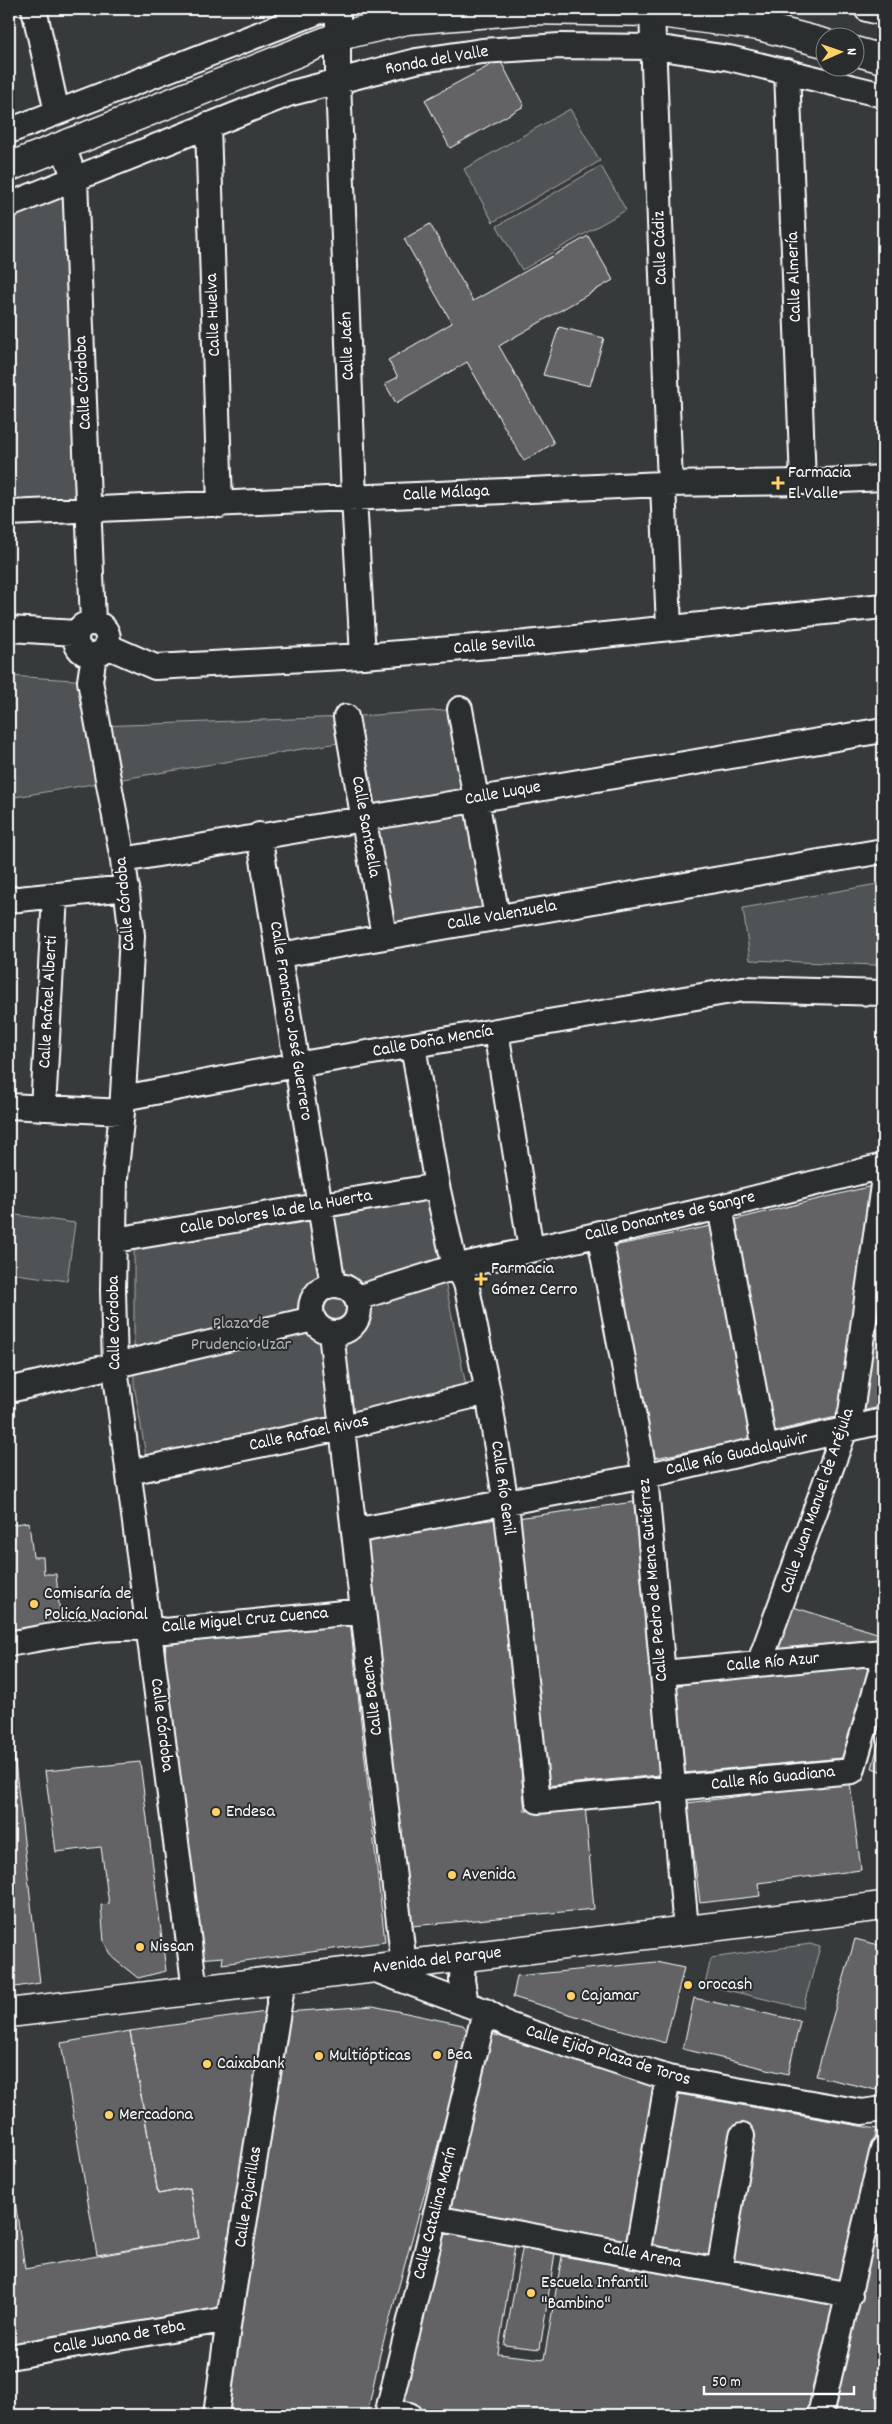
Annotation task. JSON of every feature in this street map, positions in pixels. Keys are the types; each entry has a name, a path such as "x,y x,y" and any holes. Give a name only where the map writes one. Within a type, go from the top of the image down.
{"street":[{"path":"34,9 57,112"},
{"path":"9,131 325,9"},
{"name":"Calle Jaén","path":"338,9 338,81 354,498 363,656"},
{"path":"867,9 883,13"},
{"path":"9,167 339,36 407,20 528,10 652,12 759,26 814,40"},
{"name":"Calle Cádiz","path":"652,12 667,484 669,628"},
{"name":"Ronda del Valle","path":"9,205 288,94 416,61 482,51 560,46 654,47 729,58 883,95"},
{"path":"864,53 883,58"},
{"name":"Calle Almería","path":"787,71 803,482"},
{"name":"Calle Huelva","path":"208,125 220,505"},
{"name":"Calle Córdoba","path":"63,146 75,180 89,509 85,628"},
{"name":"Calle Málaga","path":"9,513 667,484 803,482 883,478"},
{"name":"Calle Sevilla","path":"100,651 155,667 363,656 527,643 883,606"},
{"path":"9,629 103,627 106,631 100,651"},
{"name":"Calle Córdoba","path":"100,651 90,681 123,860 132,936 123,1105 115,1178 113,1290 115,1367 195,1990"},
{"path":"460,709 497,917"},
{"name":"Calle Santaella","path":"346,717 384,936"},
{"name":"Calle Luque","path":"123,860 476,798 883,730"},
{"name":"Calle Francisco José Guerrero","path":"260,835 333,1285"},
{"name":"Calle Valenzuela","path":"280,955 883,851"},
{"path":"9,900 127,888"},
{"name":"Calle Rafael Alberti","path":"43,1108 54,896"},
{"name":"Calle Doña Mencía","path":"9,1106 43,1108 123,1105 296,1065 743,989 883,993"},
{"path":"496,1031 531,1250"},
{"name":"Calle Río Genil","path":"413,1046 437,1186 456,1267 466,1283 488,1392 506,1504 538,1801 674,1789"},
{"name":"Calle Donantes de Sangre","path":"357,1298 456,1267 720,1207 883,1166"},
{"name":"Calle Dolores la de la Huerta","path":"115,1240 437,1186"},
{"name":"Calle Juan Manuel de Aréjula","path":"759,1664 851,1413 883,1186"},
{"path":"720,1207 764,1449"},
{"name":"Calle Pedro de Mena Gutiérrez","path":"599,1233 645,1476 686,1929"},
{"path":"9,1390 322,1326 346,1331 353,1327 360,1313 357,1298 347,1288 333,1285 325,1287 314,1297 311,1304 322,1326"},
{"name":"Calle Baena","path":"322,1326 340,1428 354,1531 404,1965"},
{"name":"Calle Rafael Rivas","path":"129,1472 340,1428 488,1392"},
{"name":"Calle Río Guadalquivir","path":"354,1531 506,1504 645,1476 883,1421"},
{"name":"Calle Miguel Cruz Cuenca","path":"9,1644 70,1633 148,1627 165,1631 363,1610"},
{"name":"Calle Río Azur","path":"663,1673 883,1652"},
{"name":"Calle Río Guadiana","path":"674,1789 852,1771 883,1665"},
{"name":"Avenida del Parque","path":"9,2013 463,1958 877,1902"},
{"path":"463,1958 462,1980 476,2008"},
{"name":"Calle Ejido Plaza de Toros","path":"372,1969 476,2008 508,2025 668,2078 862,2112 883,2109"},
{"name":"Calle Pajarillas","path":"216,2415 229,2319 282,1980"},
{"name":"Calle Catalina Marín","path":"395,2414 476,2008"},
{"path":"637,2255 668,2078"},
{"path":"719,2271 742,2136"},
{"path":"820,2415 850,2295 883,2149"},
{"name":"Calle Arena","path":"435,2218 850,2295"},
{"name":"Calle Juana de Teba","path":"9,2357 229,2319"}],"green space":[{"path":"570,109 600,161 493,222 464,169"},
{"path":"601,166 626,210 522,270 497,226"},
{"path":"75,180 89,509 9,513 9,205"},
{"path":"9,676 90,681 98,726 346,717 460,709 497,917 384,936 350,741 9,798"},
{"path":"883,883 883,927 876,965 750,960 743,908"},
{"name":"Plaza de Prudencio Uzar","path":"428,1196 467,1391 147,1463 134,1384 134,1246"},
{"path":"9,1214 75,1223 67,1281 9,1273"},
{"path":"810,1944 820,1947 803,2008 705,1985 711,1958"}],"building":[{"path":"500,60 524,106 450,148 425,100"},
{"path":"430,224 473,301 588,236 613,280 499,346 554,443 524,461 467,362 396,403 385,384 398,377 388,360 452,323 404,239"},
{"path":"559,327 604,338 590,386 543,375"},
{"path":"872,1186 840,1416 771,1432 733,1220"},
{"path":"711,1226 750,1439 650,1459 613,1246"},
{"path":"883,1285 883,1406 863,1411"},
{"path":"634,1502 660,1775 545,1786 517,1518"},
{"path":"497,1519 525,1811 585,1805 594,1909 412,1926 367,1537"},
{"name":"Comisaría de Policía Nacional","path":"29,1522 33,1557 43,1557 44,1574 56,1574 62,1635 9,1644 9,1525"},
{"path":"793,1607 880,1634 877,1642 775,1651"},
{"path":"350,1621 385,1942 222,1964 223,1957 197,1959 165,1657 166,1641"},
{"path":"871,1665 842,1758 683,1773 673,1683"},
{"path":"9,1709 40,1983 9,1988"},
{"path":"883,1726 883,1772 872,1768"},
{"path":"140,1762 166,1971 138,1978 114,1959 104,1942 101,1905 109,1904 101,1847 56,1852 45,1771"},
{"path":"850,1782 861,1870 758,1883 760,1896 700,1903 687,1803"},
{"path":"855,1939 883,1946 883,2065 876,2090 816,2076"},
{"path":"656,1962 684,1968 665,2043 513,1997 517,1976"},
{"path":"694,1998 800,2021 788,2074 683,2049"},
{"path":"373,2006 463,2025 469,2033 380,2354 367,2415 223,2415 285,2012"},
{"path":"266,2012 221,2314 9,2348 9,2160 25,2269 199,2238 190,2188 158,2194 130,2031"},
{"name":"Mercadona","path":"130,2031 158,2194 190,2188 199,2238 97,2255 61,2043"},
{"path":"489,2033 659,2087 629,2248 443,2211"},
{"path":"673,2093 877,2129 840,2285 646,2250"},
{"path":"883,2180 883,2415 826,2415"},
{"path":"438,2231 515,2245 498,2354 544,2359 562,2256 837,2304 807,2415 442,2415 397,2406"},
{"name":"Escuela Infantil \"Bambino\"","path":"525,2234 557,2240 540,2349 504,2345"}],"place":[{"name":"Farmacia El Valle","path":"778,483"},
{"name":"Farmacia Gómez Cerro","path":"481,1279"},
{"name":"Comisaría de Policía Nacional","path":"34,1604"},
{"name":"Endesa","path":"216,1812"},
{"name":"Avenida","path":"452,1875"},
{"name":"Nissan","path":"140,1947"},
{"name":"orocash","path":"688,1985"},
{"name":"Cajamar","path":"571,1996"},
{"name":"Bea","path":"437,2055"},
{"name":"Multiópticas","path":"319,2056"},
{"name":"Caixabank","path":"207,2064"},
{"name":"Mercadona","path":"109,2115"},
{"name":"Escuela Infantil \"Bambino\"","path":"531,2293"}]}
